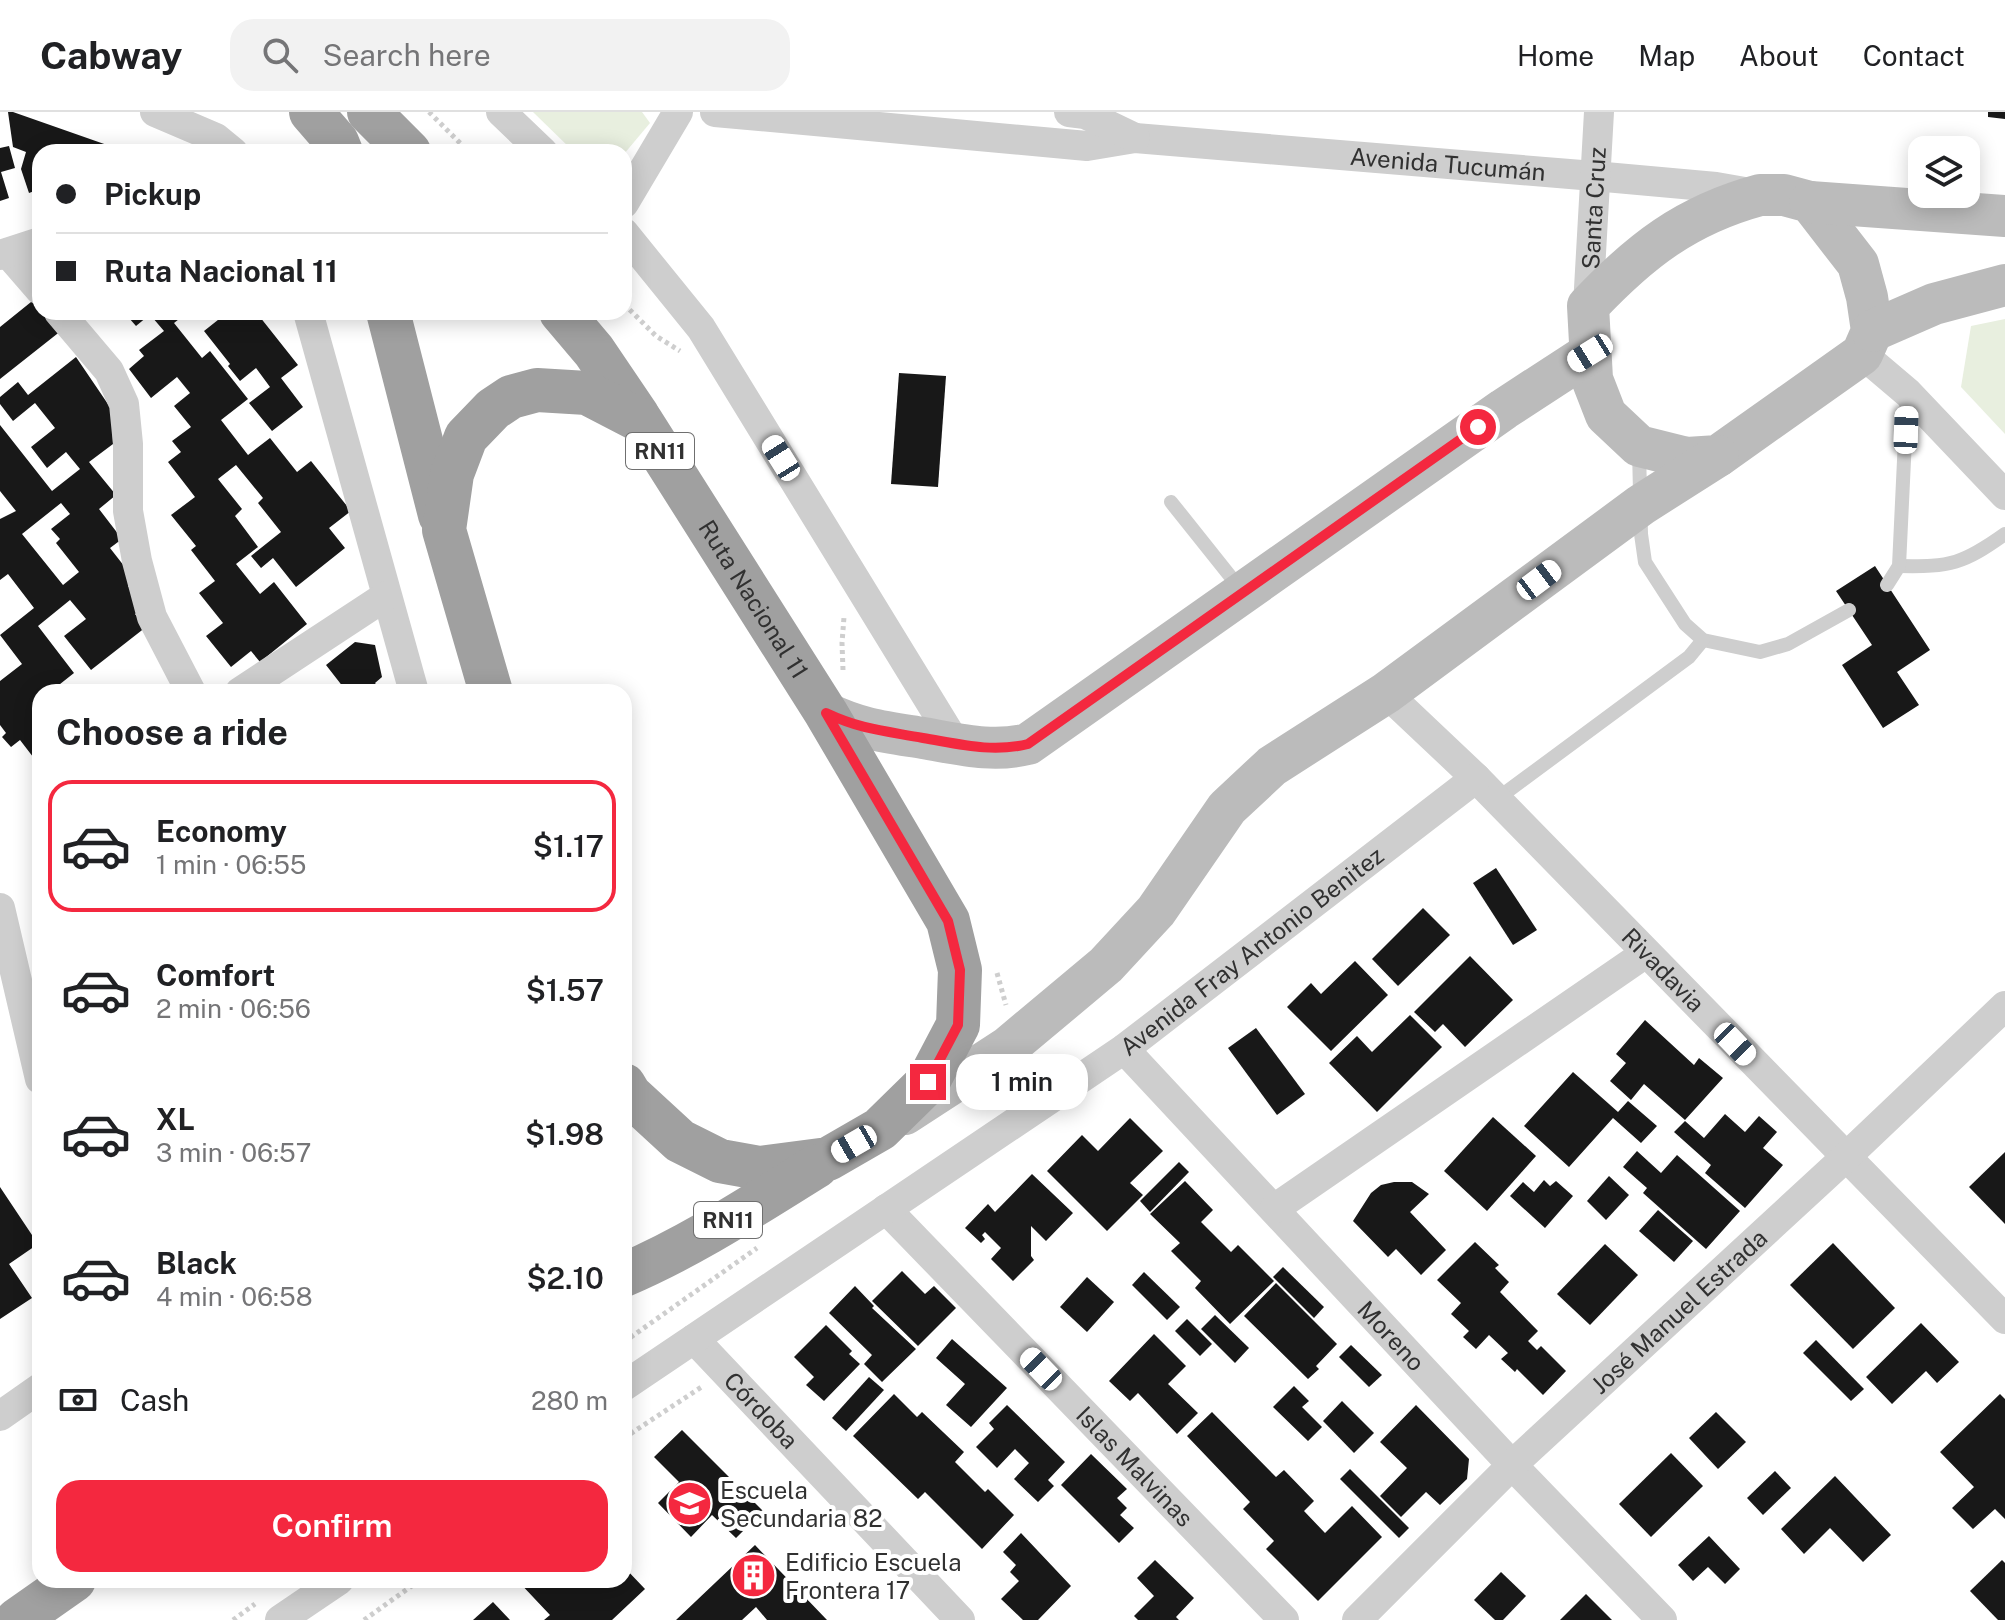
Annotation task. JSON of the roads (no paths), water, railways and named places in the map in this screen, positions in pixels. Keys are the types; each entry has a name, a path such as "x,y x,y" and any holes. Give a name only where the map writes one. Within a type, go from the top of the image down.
{"highway":[{"path":"311,112 338,144"},
{"path":"369,112 401,144"},
{"name":"RN11","path":"390,320 444,530 489,684"},
{"name":"RN11","path":"568,320 594,351 641,421"},
{"name":"RN11","path":"444,530 452,474 466,437 493,409 511,397 537,390 587,393 641,421"},
{"name":"Ruta Nacional 11","path":"632,1272 741,1213 880,1129 928,1082 958,1025 960,970 948,921 836,695 641,421"},
{"name":"Ruta Nacional 11","path":"632,1097 680,1141 720,1161 759,1168 828,1159"},
{"path":"0,1595 32,1573"},
{"path":"17,1620 63,1588"},
{"path":"55,1620 70,1588"}],"main road":[{"path":"1718,456 1687,458 1639,446 1606,415 1592,379 1588,306 1635,260 1688,223 1722,205 1760,195 1784,195 1810,202 2005,216"},
{"path":"1810,202 1858,264 1867,297 1867,342"},
{"path":"880,1129 1008,1047 1106,965 1156,911 1227,808 1272,766 1386,693 1641,505 1718,456 1867,342 1934,304 2005,285"},
{"path":"836,695 861,728 956,744 1009,749 1028,744 1242,591 1590,353"}],"street":[{"path":"155,112 223,144"},
{"path":"501,112 535,144"},
{"path":"632,190 678,112"},
{"name":"Avenida Tucumán","path":"715,112 1087,146 1137,125"},
{"name":"Avenida Tucumán","path":"1069,112 1137,125 1716,187 1760,195"},
{"name":"Santa Cruz","path":"1588,306 1599,112"},
{"path":"632,243 701,328 956,744"},
{"path":"32,245 4,254 32,282"},
{"path":"66,320 109,371 124,404 128,444 128,511 137,561 152,617 187,684"},
{"path":"310,320 412,684"},
{"path":"1867,342 1908,393 2005,495"},
{"path":"252,684 386,596"},
{"name":"Rivadavia","path":"1386,693 1486,788 2005,1319"},
{"name":"Avenida Fray Antonio Benitez","path":"632,1381 1124,1049 1486,788"},
{"path":"0,908 32,1045"},
{"path":"1274,1209 1646,953"},
{"name":"José Manuel Estrada","path":"1357,1620 1512,1465 2005,1006"},
{"name":"Moreno","path":"1124,1049 1512,1465 1662,1620"},
{"name":"Islas Malvinas","path":"886,1209 1284,1620"},
{"name":"Córdoba","path":"694,1339 960,1620"},
{"path":"0,1416 32,1394"},
{"path":"280,1620 327,1588"}],"lane":[{"path":"1887,585 1899,566 1908,393"},
{"path":"1639,446 1645,562 1685,624 1703,640 1760,652 1788,644 1849,610"},
{"path":"1171,502 1242,591"},
{"path":"1899,566 1937,567 1971,557 2005,534"},
{"path":"1486,788 1689,657 1703,640"}],"place":[{"name":"Escuela Secundaria 82","path":"689,1504"},
{"name":"Edificio Escuela Frontera 17","path":"754,1576"}]}
